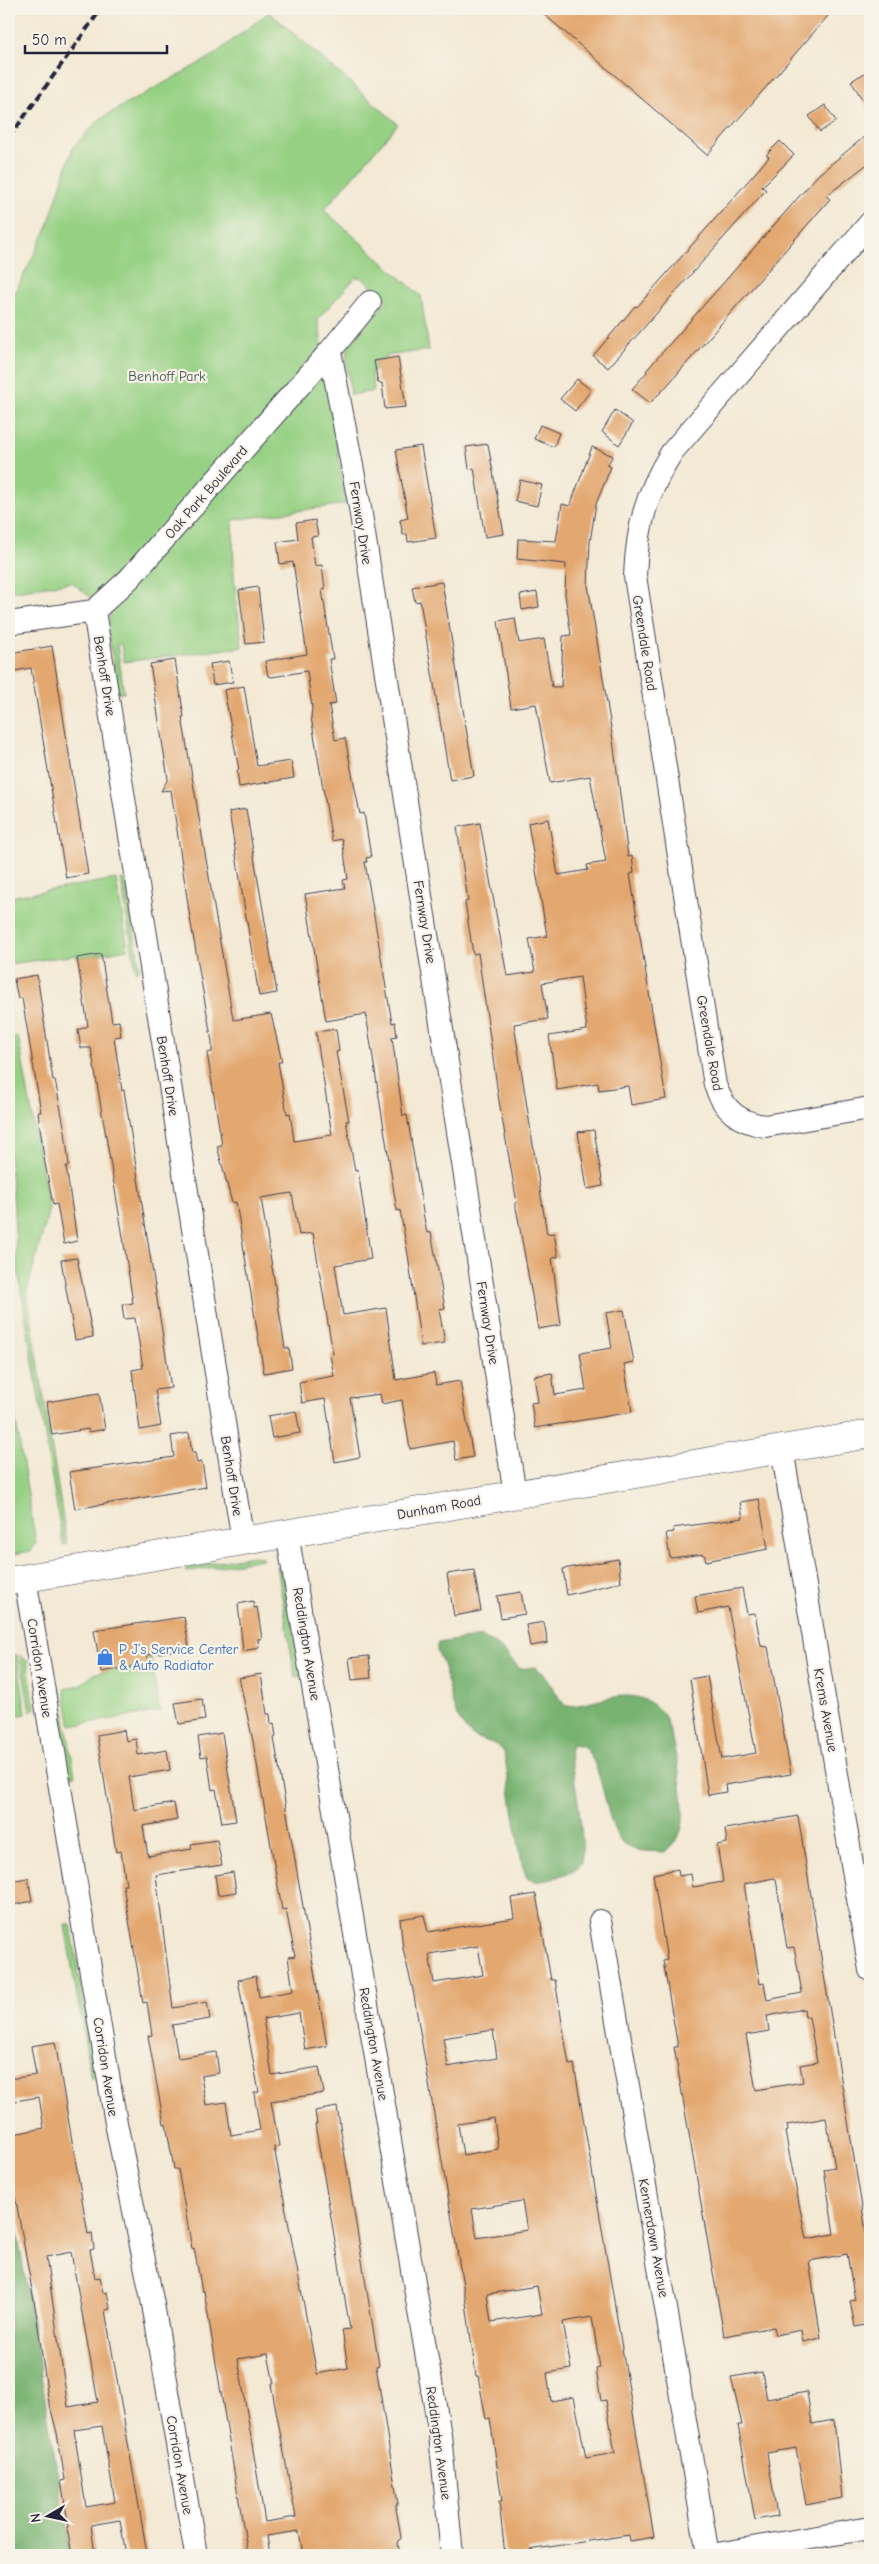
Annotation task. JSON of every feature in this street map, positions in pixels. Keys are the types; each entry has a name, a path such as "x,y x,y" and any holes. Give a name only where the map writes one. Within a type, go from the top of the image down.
{"street":[{"name":"Greendale Road","path":"870,223 672,452 659,473 640,521 636,546 635,576 715,1085 721,1100 729,1111 750,1124 765,1126 870,1108"},
{"name":"Oak Park Boulevard","path":"94,612 129,579 330,351 370,302"},
{"name":"Fernway Drive","path":"330,351 359,502 516,1494"},
{"path":"9,623 94,612"},
{"name":"Benhoff Drive","path":"94,612 243,1541"},
{"name":"Dunham Road","path":"17,1579 870,1434"},
{"name":"Krems Avenue","path":"782,1449 870,1970"},
{"name":"Reddington Avenue","path":"287,1533 440,2435 452,2555"},
{"name":"Corridon Avenue","path":"17,1579 126,2180 150,2287 196,2555"},
{"name":"Kennerdown Avenue","path":"600,1920 710,2555"},
{"path":"710,2555 870,2528"}],"green space":[{"name":"Benhoff Park","path":"269,12 398,124 324,210 421,296 429,350 386,356 386,359 374,361 376,370 371,372 374,391 351,395 346,361 348,347 387,300 362,278 356,277 318,319 346,504 233,520 234,577 242,647 124,662 121,644 117,644 124,693 118,693 108,629 110,614 72,582 9,592 9,305 47,228 73,147 101,118 211,57"},
{"path":"116,879 128,949 77,958 76,955 9,964 9,897"},
{"path":"121,879 126,880 140,969 136,972"},
{"path":"18,1036 49,1209 27,1292 67,1544 63,1545 17,1265 9,1153 9,1038"},
{"path":"9,1405 14,1409 36,1544 31,1551 9,1555"},
{"path":"253,1556 262,1557 262,1559 185,1572 187,1567"},
{"path":"277,1565 284,1577 301,1676 295,1677"},
{"path":"142,1624 145,1624 160,1711 71,1726 64,1689 80,1685 96,1673 148,1664"},
{"path":"482,1636 501,1648 520,1669 535,1667 544,1674 565,1706 575,1706 625,1696 645,1700 661,1712 669,1727 679,1772 683,1803 680,1834 669,1850 666,1852 636,1850 628,1847 620,1840 614,1829 597,1769 591,1756 583,1746 573,1744 569,1750 581,1827 582,1856 580,1864 573,1870 550,1879 538,1881 527,1878 522,1864 504,1752 496,1745 472,1735 462,1724 451,1700 443,1664 437,1651 438,1643"},
{"path":"17,1655 26,1714 9,1717 9,1656"},
{"path":"20,1655 27,1661 35,1708 30,1712"},
{"path":"60,1689 75,1776 68,1774 54,1693"},
{"path":"65,1925 71,1925 96,2076 91,2079"},
{"path":"9,2181 16,2224 71,2555 9,2555"}],"building":[{"path":"538,9 834,9 707,155"},
{"path":"870,70 870,112 851,81"},
{"path":"825,105 836,121 820,132 809,116"},
{"path":"870,132 870,162 826,196 830,199 665,388 650,403 632,389 818,175"},
{"path":"780,141 794,155 762,187 766,190 608,368 593,356 635,306 637,307 769,157 766,155"},
{"path":"398,357 406,407 385,409 382,383 378,383 374,361"},
{"path":"577,379 591,390 575,411 560,399"},
{"path":"615,410 633,423 619,445 602,432"},
{"path":"540,425 559,433 554,447 534,439"},
{"path":"488,444 504,534 485,537 474,468 469,469 466,447"},
{"path":"421,446 436,538 408,542 407,534 403,535 400,520 408,518 396,450"},
{"path":"592,447 613,456 607,465 611,467 596,504 590,542 588,585 613,740 628,857 632,856 634,873 630,874 666,1099 631,1105 628,1086 599,1090 598,1083 557,1090 549,1036 587,1030 580,977 542,983 548,1019 514,1024 547,1234 554,1233 558,1257 552,1258 561,1325 538,1329 515,1203 517,1203 499,1101 478,953 473,954 465,902 468,901 457,827 480,823 507,976 535,972 529,939 547,936 528,823 548,819 558,875 588,870 587,865 606,862 590,776 550,783 536,704 511,708 498,621 515,618 519,643 544,639 552,687 561,687 563,636 571,635 565,595 566,564 517,559 518,539 556,541 562,504 570,506"},
{"path":"520,480 542,485 537,506 515,501"},
{"path":"315,520 318,536 311,537 315,566 322,565 325,589 322,590 333,659 329,659 336,704 329,705 335,740 345,738 360,814 364,813 371,857 366,858 367,862 365,862 392,1023 395,1022 397,1036 392,1037 403,1116 407,1115 427,1233 431,1232 445,1308 439,1309 445,1343 421,1346 408,1255 400,1210 397,1211 366,1014 326,1021 305,894 345,888 343,880 348,879 342,839 332,841 311,717 312,708 307,671 272,677 268,676 265,661 307,654 293,562 280,564 277,542 298,539 296,523"},
{"path":"442,582 474,776 450,780 420,601 415,602 412,587"},
{"path":"258,587 264,642 246,644 239,590"},
{"path":"537,592 539,607 522,610 520,595"},
{"path":"52,646 88,874 66,878 31,668 9,672 9,653"},
{"path":"175,660 184,717 182,717 232,1013 234,1020 271,1014 282,1062 278,1062 287,1114 290,1113 294,1141 332,1135 316,1032 336,1029 339,1051 336,1052 349,1121 346,1121 355,1171 358,1170 371,1259 335,1265 343,1315 386,1308 396,1380 434,1373 436,1385 460,1381 473,1457 456,1460 453,1441 410,1449 402,1400 382,1404 380,1394 350,1398 360,1457 335,1462 325,1399 302,1403 299,1382 334,1376 330,1355 333,1354 313,1233 299,1235 292,1193 261,1198 285,1348 289,1348 292,1368 264,1373 236,1202 232,1203 217,1146 222,1145 207,1053 212,1052 212,1042 190,918 171,790 161,791 168,779 150,664"},
{"path":"229,661 233,682 213,685 210,664"},
{"path":"244,686 257,766 291,761 294,778 239,787 237,770 239,770 224,690"},
{"path":"246,809 277,993 259,996 229,812"},
{"path":"101,954 112,1022 119,1021 121,1036 114,1037 171,1388 155,1390 161,1426 140,1430 132,1370 143,1368 135,1318 124,1319 122,1305 133,1303 122,1231 91,1048 81,1048 78,1030 88,1026 77,958"},
{"path":"37,975 53,1080 55,1080 65,1131 69,1166 66,1166 77,1241 64,1244 57,1204 53,1205 44,1158 38,1112 41,1112 22,998 18,999 14,979"},
{"path":"594,1130 603,1186 587,1189 578,1132"},
{"path":"77,1258 93,1337 75,1340 61,1260"},
{"path":"624,1310 634,1362 624,1364 632,1412 535,1428 531,1403 538,1402 534,1376 552,1373 555,1395 586,1390 580,1353 612,1348 606,1313"},
{"path":"99,1393 105,1429 89,1432 88,1429 52,1435 47,1402"},
{"path":"296,1411 300,1433 272,1438 268,1416"},
{"path":"189,1433 192,1453 195,1453 197,1463 202,1462 206,1487 75,1509 69,1472 174,1457 171,1436"},
{"path":"759,1499 768,1549 706,1561 704,1554 670,1558 666,1533 674,1532 673,1528 743,1518 740,1502"},
{"path":"618,1559 621,1582 567,1595 563,1569"},
{"path":"474,1570 481,1611 454,1616 447,1574"},
{"path":"742,1588 747,1614 755,1613 761,1646 768,1647 791,1774 725,1785 726,1792 708,1795 690,1679 707,1676 722,1759 756,1753 728,1607 698,1613 695,1596"},
{"path":"521,1592 525,1614 501,1618 497,1596"},
{"path":"253,1601 254,1608 257,1607 262,1638 258,1639 259,1648 243,1651 238,1604"},
{"path":"184,1617 189,1648 147,1655 148,1664 101,1672 94,1630"},
{"path":"544,1622 548,1643 530,1646 526,1625"},
{"path":"369,1656 371,1678 352,1680 349,1658"},
{"path":"261,1674 267,1714 270,1714 271,1724 274,1723 276,1737 274,1738 327,2046 305,2050 299,2013 263,2019 272,2075 319,2067 324,2093 271,2101 279,2146 274,2147 317,2374 348,2368 342,2330 350,2329 315,2124 317,2124 315,2111 337,2107 379,2365 376,2366 398,2504 396,2504 396,2508 401,2538 398,2543 400,2555 303,2555 299,2531 267,2536 270,2555 248,2555 204,2291 202,2291 194,2248 192,2249 178,2169 174,2169 166,2124 164,2124 148,2036 152,2035 147,2002 143,2003 123,1885 126,1885 121,1851 116,1852 97,1735 124,1730 126,1741 136,1739 138,1755 167,1750 170,1770 129,1777 134,1810 174,1803 177,1820 143,1826 148,1856 192,1849 191,1844 217,1840 222,1865 156,1875 173,2008 207,2002 210,2019 172,2025 178,2058 216,2052 219,2073 201,2076 206,2105 226,2102 231,2135 260,2130 254,2093 259,2092 238,1980 256,1976 259,1997 293,1991 288,1957 295,1956 286,1909 282,1910 253,1741 239,1678","holes":["268,2354 274,2384 271,2384 296,2517 265,2522 238,2359"]},
{"path":"202,1699 205,1720 179,1724 175,1703"},
{"path":"222,1733 236,1821 222,1823 216,1789 212,1790 207,1756 201,1757 198,1737"},
{"path":"798,1816 870,2256 870,2324 855,2327 850,2301 855,2300 847,2254 809,2261 821,2338 803,2342 801,2330 776,2335 774,2327 724,2336 674,2047 678,2047 663,1961 667,1960 653,1874 678,1869 679,1876 691,1874 693,1887 723,1882 717,1845 727,1843 725,1829","holes":["776,1879 787,1948 794,1947 802,1993 767,2000 764,1983 760,1984 744,1884","804,2009 805,2017 809,2017 817,2062 800,2065 803,2082 756,2090 746,2035 769,2031 767,2016","826,2118 835,2167 824,2169 834,2234 806,2239 785,2132 788,2131 787,2125"]},
{"path":"233,1872 236,1892 218,1895 215,1875"},
{"path":"28,1878 32,1901 9,1906 9,1881"},
{"path":"536,1894 551,1980 555,1980 569,2065 574,2064 654,2537 630,2541 629,2535 529,2550 530,2555 505,2555 499,2501 502,2501 490,2418 486,2419 478,2376 476,2376 466,2303 413,1990 403,1949 400,1919 424,1915 428,1932 514,1918 511,1898","holes":["478,1946 483,1975 434,1983 429,1954","493,2030 497,2058 448,2067 443,2038","494,2118 498,2149 463,2155 458,2124","522,2201 527,2230 477,2238 472,2209","537,2286 542,2314 491,2322 487,2294","592,2317 600,2368 596,2369 601,2401 606,2400 615,2453 586,2458 574,2397 551,2401 547,2373 571,2369 563,2322"]},
{"path":"55,2042 88,2234 92,2233 94,2249 90,2250 95,2278 100,2277 103,2293 107,2292 110,2309 105,2310 147,2553 126,2555 120,2520 91,2525 95,2555 72,2555 61,2481 65,2480 57,2433 48,2398 36,2312 9,2162 9,2135 44,2128 39,2097 9,2102 9,2079 36,2075 31,2046","holes":["71,2252 98,2402 68,2407 46,2257","102,2426 115,2502 86,2507 74,2430"]},
{"path":"762,2372 767,2399 807,2392 812,2424 834,2420 842,2498 806,2505 796,2448 767,2453 777,2516 755,2520 738,2425 742,2425 731,2377"}],"railway":[{"path":"9,138 101,9"}],"place":[{"name":"P J’s Service Center & Auto Radiator","path":"105,1657"}]}
